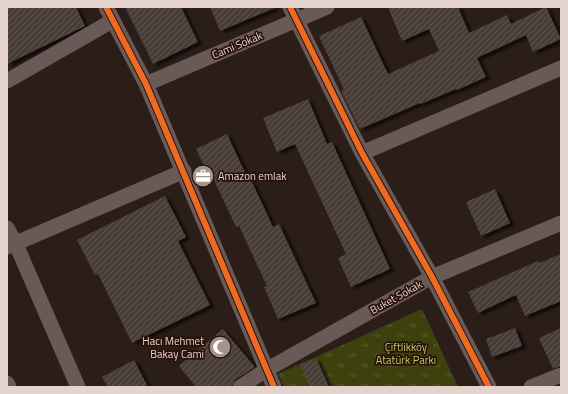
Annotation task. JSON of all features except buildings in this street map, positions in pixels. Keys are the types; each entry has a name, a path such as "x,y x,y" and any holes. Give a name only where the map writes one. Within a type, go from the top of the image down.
{"street":[{"path":"106,7 146,84 274,387"},
{"name":"Cami Sokak","path":"146,84 293,14 327,7"},
{"path":"293,14 362,153 432,277 489,387"},
{"path":"7,81 112,21"},
{"path":"362,153 561,68"},
{"path":"11,245 184,171"},
{"name":"Buket Sokak","path":"240,387 266,370 432,277 561,223"},
{"path":"7,228 11,245 78,387"},
{"path":"531,387 561,375"},
{"path":"7,383 9,387"}],"green space":[{"name":"Çiftlikköy Atatürk Parkı","path":"422,309 458,387 284,387 278,374"}],"cycle path":[{"path":"106,7 146,84 274,387"},
{"path":"290,7 362,153 432,277 489,387"}],"place":[{"name":"Amazon emlak","path":"203,176"},
{"name":"Hacı Mehmet Bakay Cami","path":"220,347"}]}
